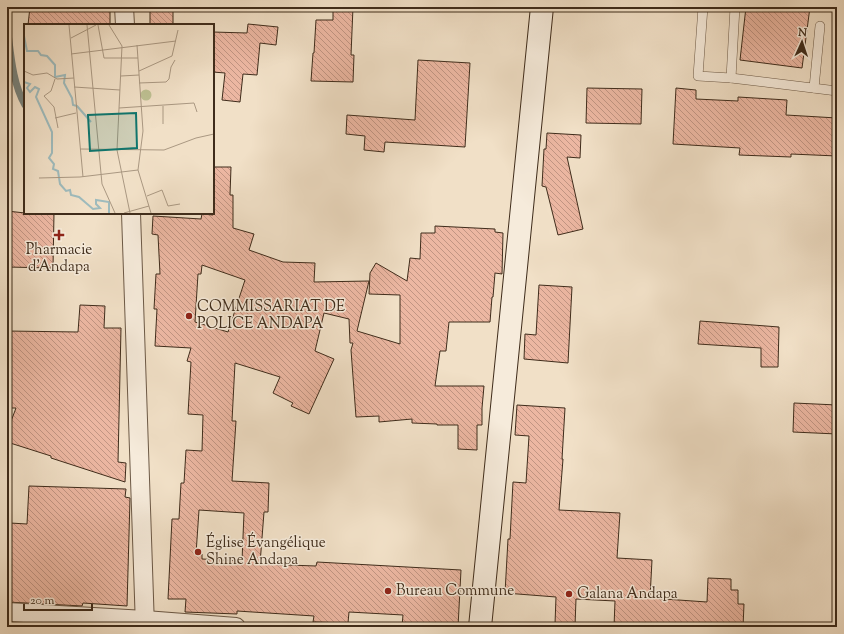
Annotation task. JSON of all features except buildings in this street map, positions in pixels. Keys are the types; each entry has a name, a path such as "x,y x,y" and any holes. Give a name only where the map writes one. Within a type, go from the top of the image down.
{"street":[{"path":"124,7 125,24"},
{"path":"480,627 542,7"},
{"path":"131,214 145,624"},
{"path":"7,612 145,624 236,627"}],"lane":[{"path":"703,7 698,76 731,78 837,91"},
{"path":"731,78 735,7"},
{"path":"814,88 820,26"}],"waterway":[{"path":"7,32 15,79 24,103"}],"place":[{"name":"Pharmacie d'Andapa","path":"59,235"},
{"name":"COMMISSARIAT DE POLICE ANDAPA","path":"189,316"},
{"name":"Église Évangélique Shine Andapa","path":"198,552"},
{"name":"Bureau Commune","path":"388,591"},
{"name":"Galana Andapa","path":"569,594"}]}
